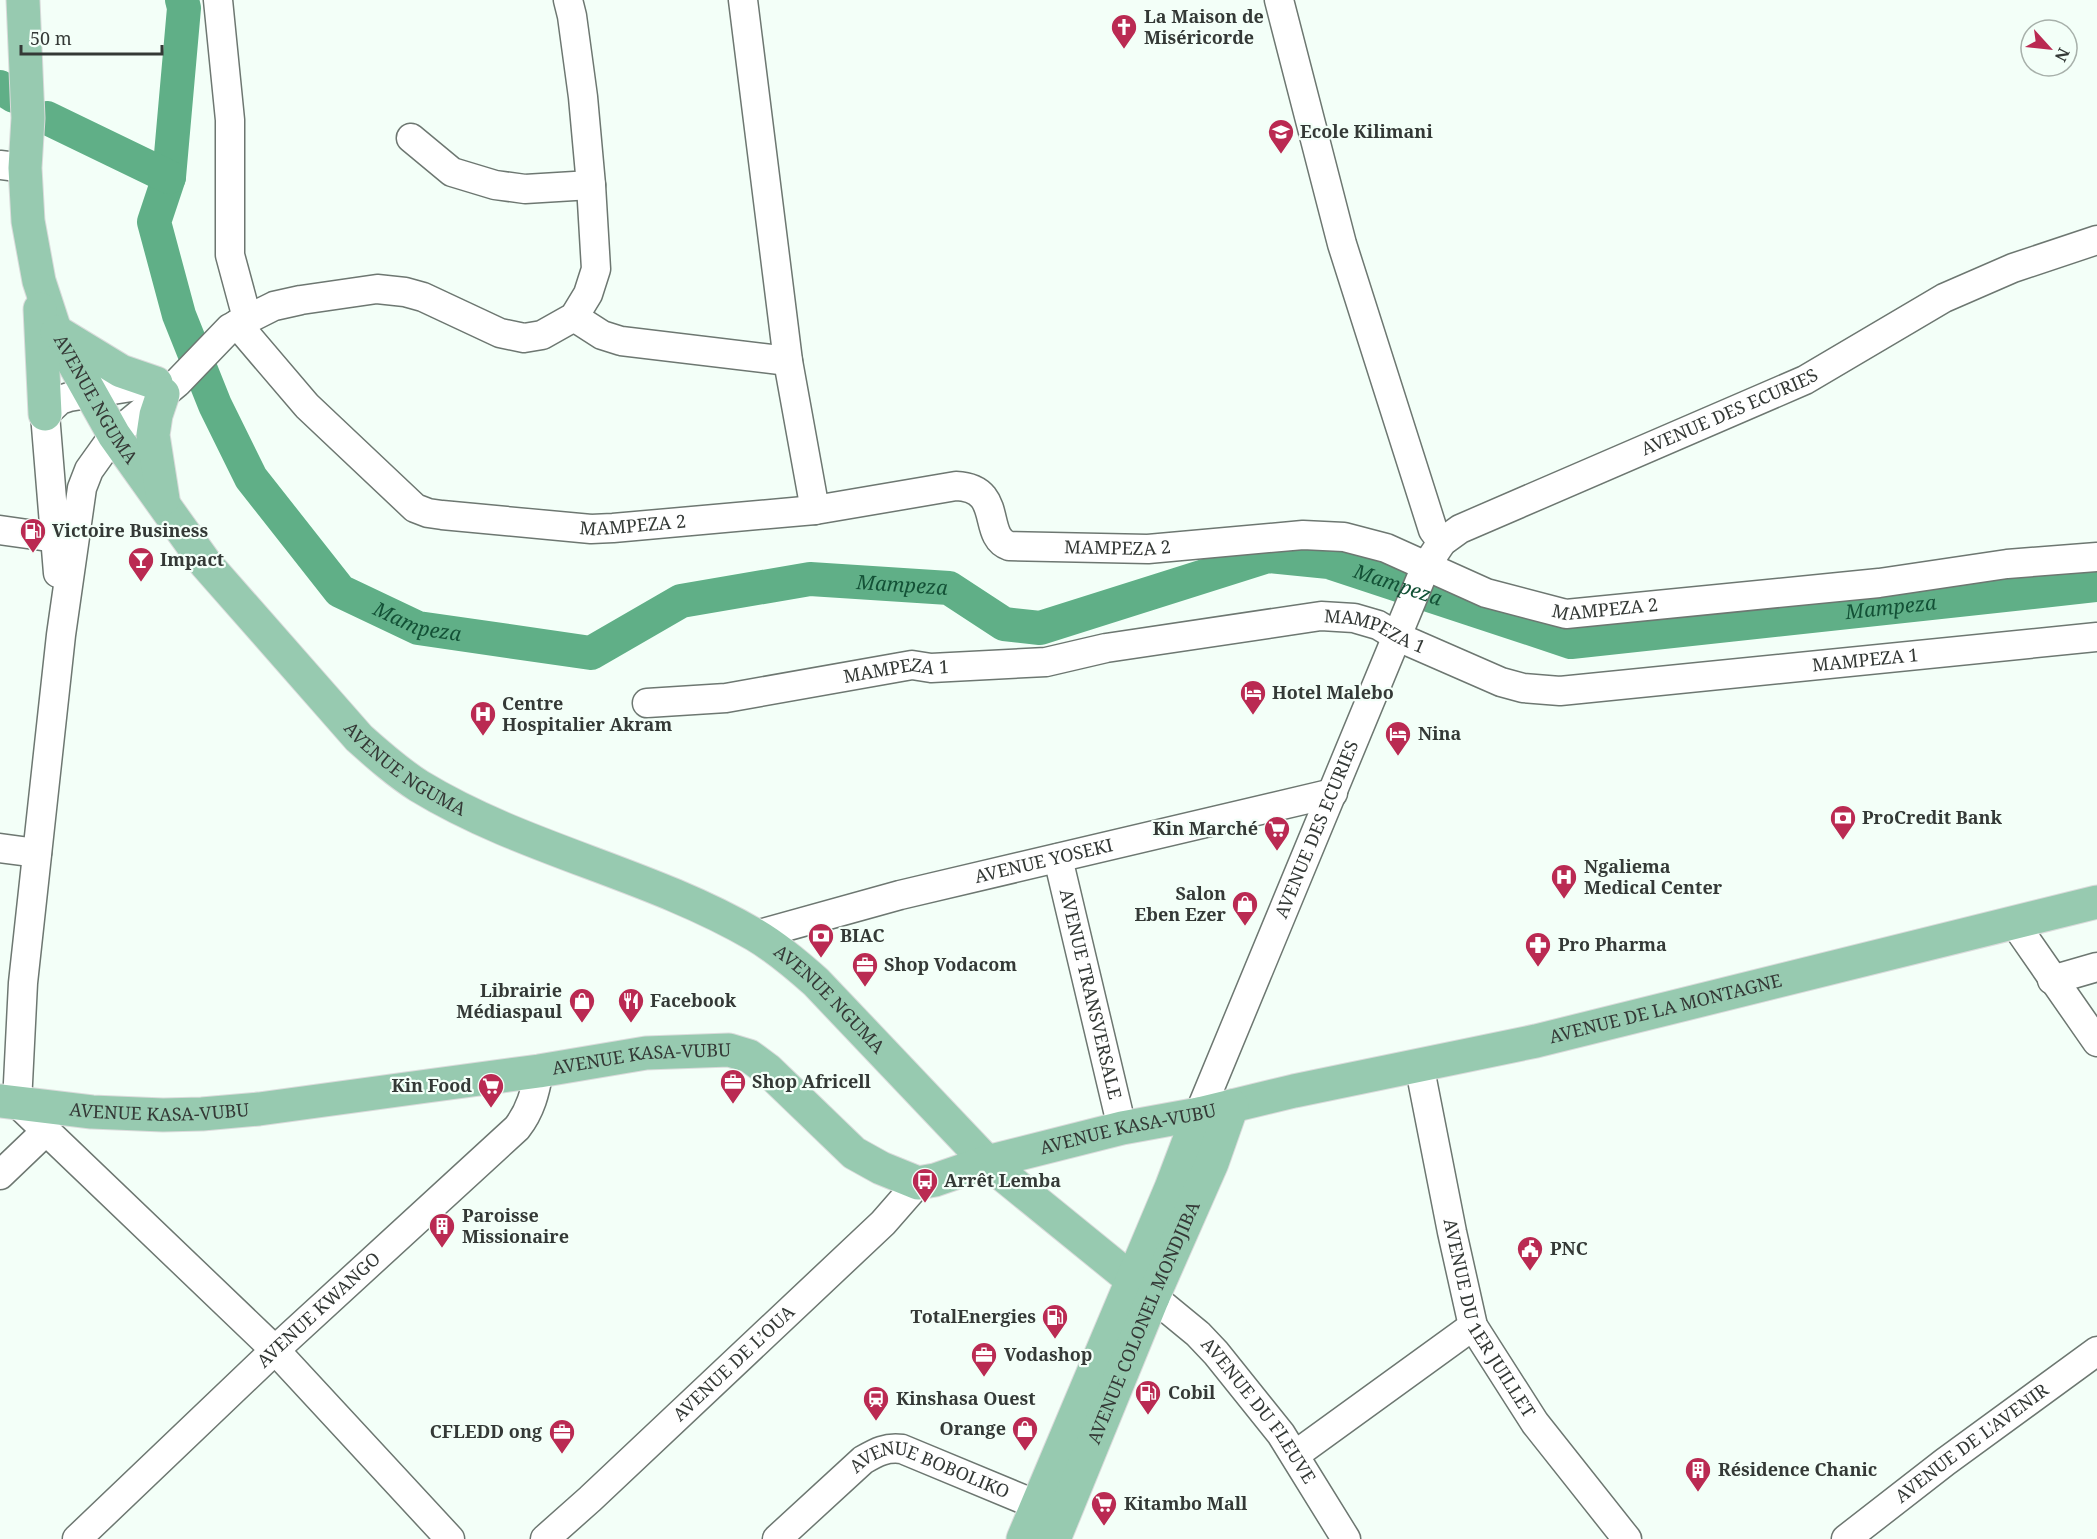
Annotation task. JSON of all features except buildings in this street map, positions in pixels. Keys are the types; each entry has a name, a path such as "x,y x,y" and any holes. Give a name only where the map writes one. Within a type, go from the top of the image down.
{"main road":[{"name":"AVENUE NGUMA","path":"23,0 28,118 13,166 28,221 39,280 55,330 114,435 206,564 352,730 394,768 419,786 478,817 660,890 756,935 816,982 987,1162 1142,1288"},
{"path":"39,280 45,414"},
{"path":"55,330 121,371 167,384 156,415 153,435 164,506"},
{"name":"AVENUE DE LA MONTAGNE","path":"1232,1106 1547,1038 2097,902"},
{"name":"AVENUE KASA-VUBU","path":"9,1102 92,1112 202,1114 259,1109 539,1071 646,1053 729,1050 749,1056 768,1070 854,1153 881,1168 918,1183 935,1180 987,1162 1122,1128 1232,1106"},
{"name":"AVENUE COLONEL MONDJIBA","path":"1023,1539 1037,1505 1142,1288 1204,1182 1232,1106"},
{"name":"AVENUE COLONEL MONDJIBA","path":"1054,1539 1142,1288 1199,1114"}],"street":[{"path":"219,0 230,120 230,255 236,326"},
{"path":"450,1539 275,1350 46,1131 9,1102 12,981 38,853 61,635 82,488 88,470 114,435 167,384 236,326 274,306 377,289 405,292 423,297 500,333 524,338 542,334 574,317 588,294 596,269 583,97 568,0"},
{"path":"743,0 788,361 815,510"},
{"path":"1280,0 1342,244 1432,530 1442,542"},
{"path":"411,138 452,172 495,185 525,189 591,185"},
{"name":"AVENUE DES ECURIES","path":"1199,1114 1423,574 1442,542 1460,529 1804,380 1944,298 2013,268 2097,240"},
{"path":"574,317 602,335 621,341 788,361"},
{"name":"MAMPEZA 2","path":"236,326 307,406 415,508 428,513 591,529 815,510 956,486 969,486 983,496 998,536 1003,543 1015,547 1148,549 1302,535 1344,537 1386,548 1423,574 1566,614 1879,583 2007,564 2097,557"},
{"path":"61,635 56,538 45,414 60,400 89,393 167,384"},
{"path":"0,530 56,538"},
{"name":"MAMPEZA 1","path":"648,703 726,698 912,665 930,668 1046,662 1106,648 1321,616 1354,618 1400,631 1501,682 1560,691 2097,637"},
{"name":"AVENUE YOSEKI","path":"756,935 900,895 1333,793"},
{"path":"0,848 38,853"},
{"name":"AVENUE TRANSVERSALE","path":"1058,858 1122,1128"},
{"path":"2015,924 2097,1042"},
{"path":"2052,980 2097,967"},
{"name":"AVENUE DES ECURIES","path":"1232,1106 1231,1076 1237,1023"},
{"name":"AVENUE DU 1ER JUILLET","path":"1419,1064 1473,1326 1535,1423 1626,1539"},
{"name":"AVENUE KWANGO","path":"76,1539 275,1350 517,1128 532,1104 539,1071"},
{"path":"0,1175 46,1131"},
{"name":"AVENUE DE L’OUA","path":"545,1539 883,1223 918,1183"},
{"name":"AVENUE DU FLEUVE","path":"1142,1288 1198,1334 1216,1353 1281,1434 1346,1539"},
{"path":"1295,1455 1473,1326"},
{"name":"AVENUE DE L'AVENIR","path":"1846,1539 1945,1462 2097,1351"},
{"name":"AVENUE BOBOLIKO","path":"777,1539 863,1460 880,1450 890,1448 902,1449 1037,1505"}],"waterway":[{"name":"Mampeza","path":"182,0 184,8 169,177 154,222 179,315 215,405 251,478 340,591 418,628 591,653 681,601 810,579 949,588 1004,624 1040,628 1268,556 1329,562 1571,642 2097,585"},
{"path":"0,87 14,96"},
{"path":"47,118 169,177"}],"place":[{"name":"La Maison de Miséricorde","path":"1124,50"},
{"name":"Ecole Kilimani","path":"1281,155"},
{"name":"Victoire Business","path":"33,554"},
{"name":"Impact","path":"141,583"},
{"name":"Hotel Malebo","path":"1253,716"},
{"name":"Centre Hospitalier Akram","path":"483,737"},
{"name":"Nina","path":"1398,757"},
{"name":"ProCredit Bank","path":"1843,841"},
{"name":"Kin Marché","path":"1277,852"},
{"name":"Ngaliema Medical Center","path":"1564,900"},
{"name":"Salon Eben Ezer","path":"1245,927"},
{"name":"BIAC","path":"821,959"},
{"name":"Pro Pharma","path":"1538,968"},
{"name":"Shop Vodacom","path":"865,988"},
{"name":"Librairie Médiaspaul","path":"582,1024"},
{"name":"Facebook","path":"631,1024"},
{"name":"Shop Africell","path":"733,1105"},
{"name":"Kin Food","path":"491,1109"},
{"name":"Arrêt Lemba","path":"925,1204"},
{"name":"Paroisse Missionaire","path":"442,1249"},
{"name":"PNC","path":"1530,1272"},
{"name":"TotalEnergies","path":"1055,1340"},
{"name":"Vodashop","path":"984,1378"},
{"name":"Cobil","path":"1148,1416"},
{"name":"Kinshasa Ouest","path":"876,1422"},
{"name":"Orange","path":"1025,1452"},
{"name":"CFLEDD ong","path":"562,1455"},
{"name":"Résidence Chanic","path":"1698,1493"},
{"name":"Kitambo Mall","path":"1104,1527"}]}
